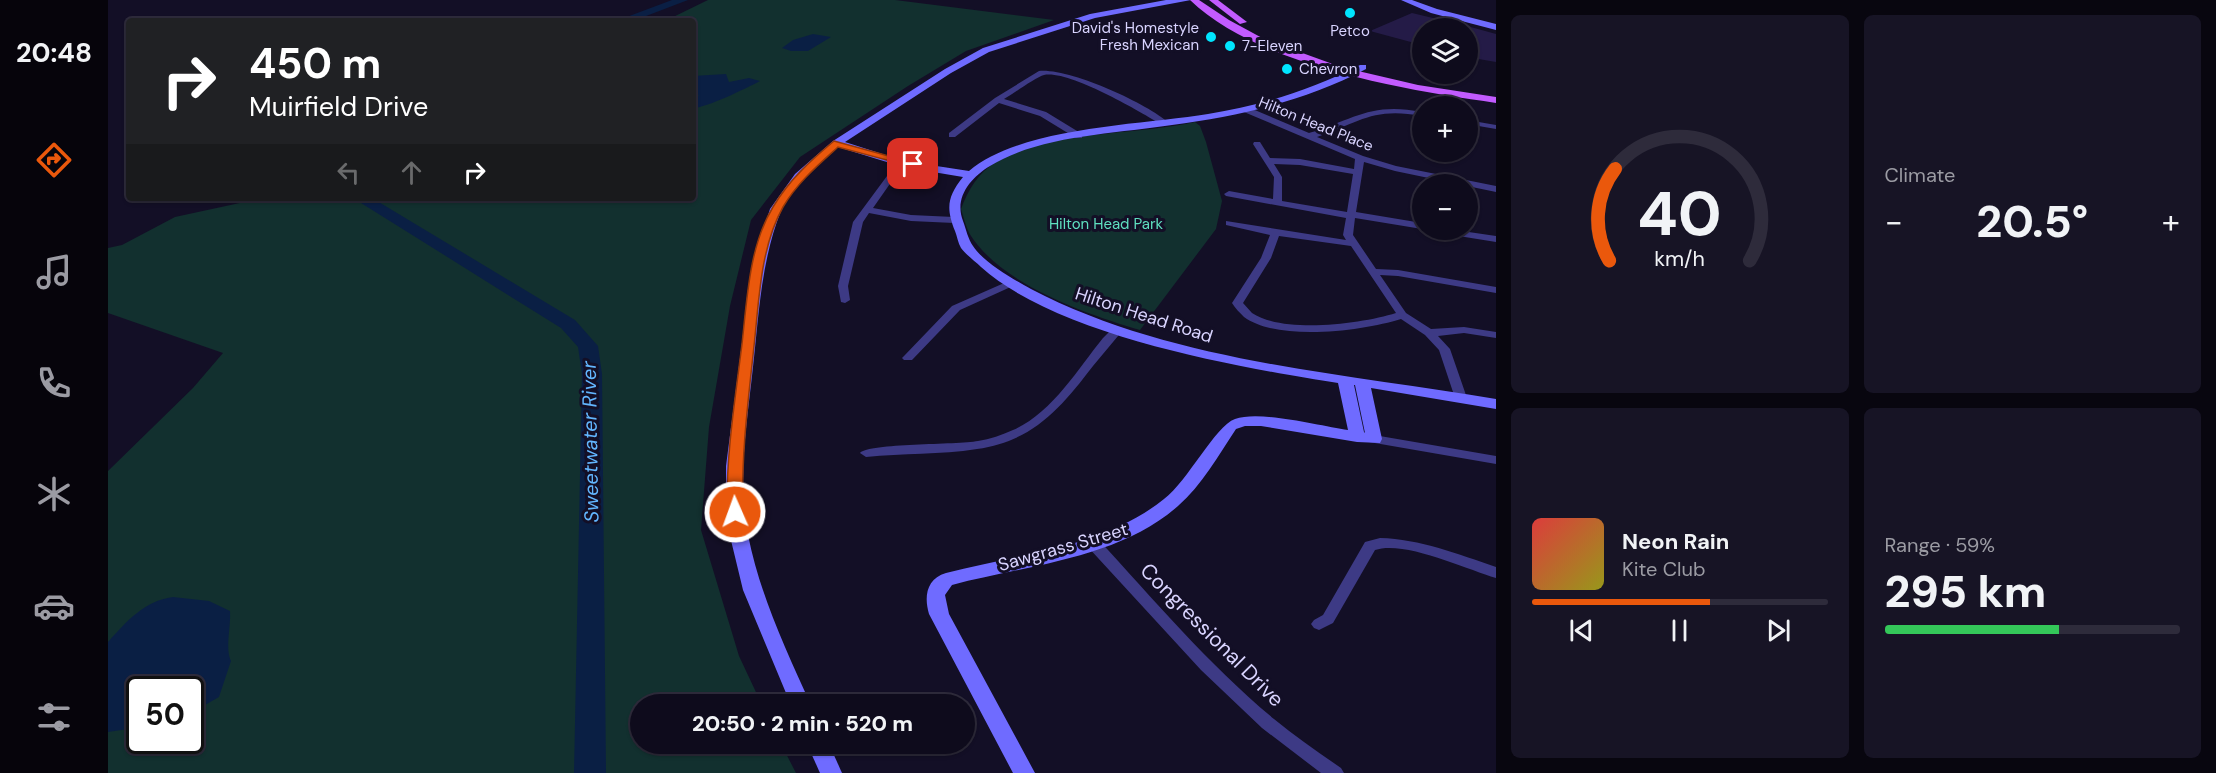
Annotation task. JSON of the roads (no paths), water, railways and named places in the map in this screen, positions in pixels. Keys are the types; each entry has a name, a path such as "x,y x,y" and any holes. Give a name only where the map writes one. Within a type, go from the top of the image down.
{"main road":[{"path":"1194,0 1215,17 1261,42 1443,92 1496,100"},
{"path":"1213,0 1252,28 1358,70 1496,94"}],"street":[{"path":"1093,16 1093,12 1142,0"},
{"path":"796,694 753,595 742,560 736,527 734,466 755,284 763,246 777,209 789,188 813,162 837,143 976,55 1093,16 1143,5 1187,0"},
{"path":"1405,0 1434,11 1496,27"},
{"path":"867,210 911,218 954,220 957,196 971,174 990,160 1014,150 1079,136 1247,110 1323,87 1358,70"},
{"path":"952,135 1035,75 1051,73 1132,104 1165,123"},
{"path":"998,100 1043,114 1079,136"},
{"path":"1310,136 1379,110 1396,108 1412,112"},
{"name":"Hilton Head Place","path":"1247,110 1360,158 1496,189"},
{"path":"1478,124 1496,127"},
{"path":"837,143 857,151 940,171 971,174"},
{"path":"1257,144 1270,161 1278,177 1280,193 1277,202"},
{"path":"1360,158 1348,235 1402,315 1430,333 1444,349 1461,398"},
{"path":"1270,161 1300,162 1357,172"},
{"path":"845,300 843,286 857,225 890,178"},
{"path":"1229,194 1412,224"},
{"name":"Hilton Head Road","path":"954,220 961,236 975,254 1011,283 1052,304 1117,330 1185,350 1257,366 1496,404"},
{"path":"1229,223 1275,233 1355,244"},
{"path":"1275,233 1266,258 1237,303 1250,317 1280,324 1346,328 1383,323 1402,315"},
{"path":"1478,236 1496,239"},
{"path":"1374,272 1398,273 1496,290"},
{"path":"908,358 956,308 1011,283"},
{"path":"866,453 965,447 994,441 1020,432 1050,410 1117,330"},
{"path":"1430,333 1464,330 1496,335"},
{"path":"1345,379 1366,438"},
{"path":"1362,382 1366,438"},
{"name":"Sawgrass Street","path":"1024,773 939,614 934,595 937,587 946,580 1092,542 1141,523 1170,504 1188,486 1230,426 1243,422 1261,421 1496,460"},
{"path":"1319,624 1328,619 1367,550 1374,543 1387,541 1402,544 1496,573"},
{"name":"Congressional Drive","path":"1092,542 1241,700 1312,759 1335,773"},
{"path":"822,754 831,773"}],"water":[{"path":"813,34 831,37 808,51 791,51 782,48 793,40"},
{"path":"726,74 729,82 749,78 760,81 737,93 696,108 696,98 699,95 696,94 696,76"},
{"path":"173,597 209,601 230,611 228,644 231,661 219,697 204,706 204,676 126,676 126,729 108,732 108,642 137,613 163,599"}],"waterway":[{"name":"Sweetwater River","path":"631,18 683,0"},
{"name":"Sweetwater River","path":"366,201 568,324 588,346 592,374 590,773"}],"place":[{"name":"Petco","path":"1350,13"},
{"name":"David's Homestyle Fresh Mexican","path":"1211,37"},
{"name":"7-Eleven","path":"1230,46"},
{"name":"Chevron","path":"1287,69"}],"park label":[{"name":"Hilton Head Park","path":"1106,224"}]}
